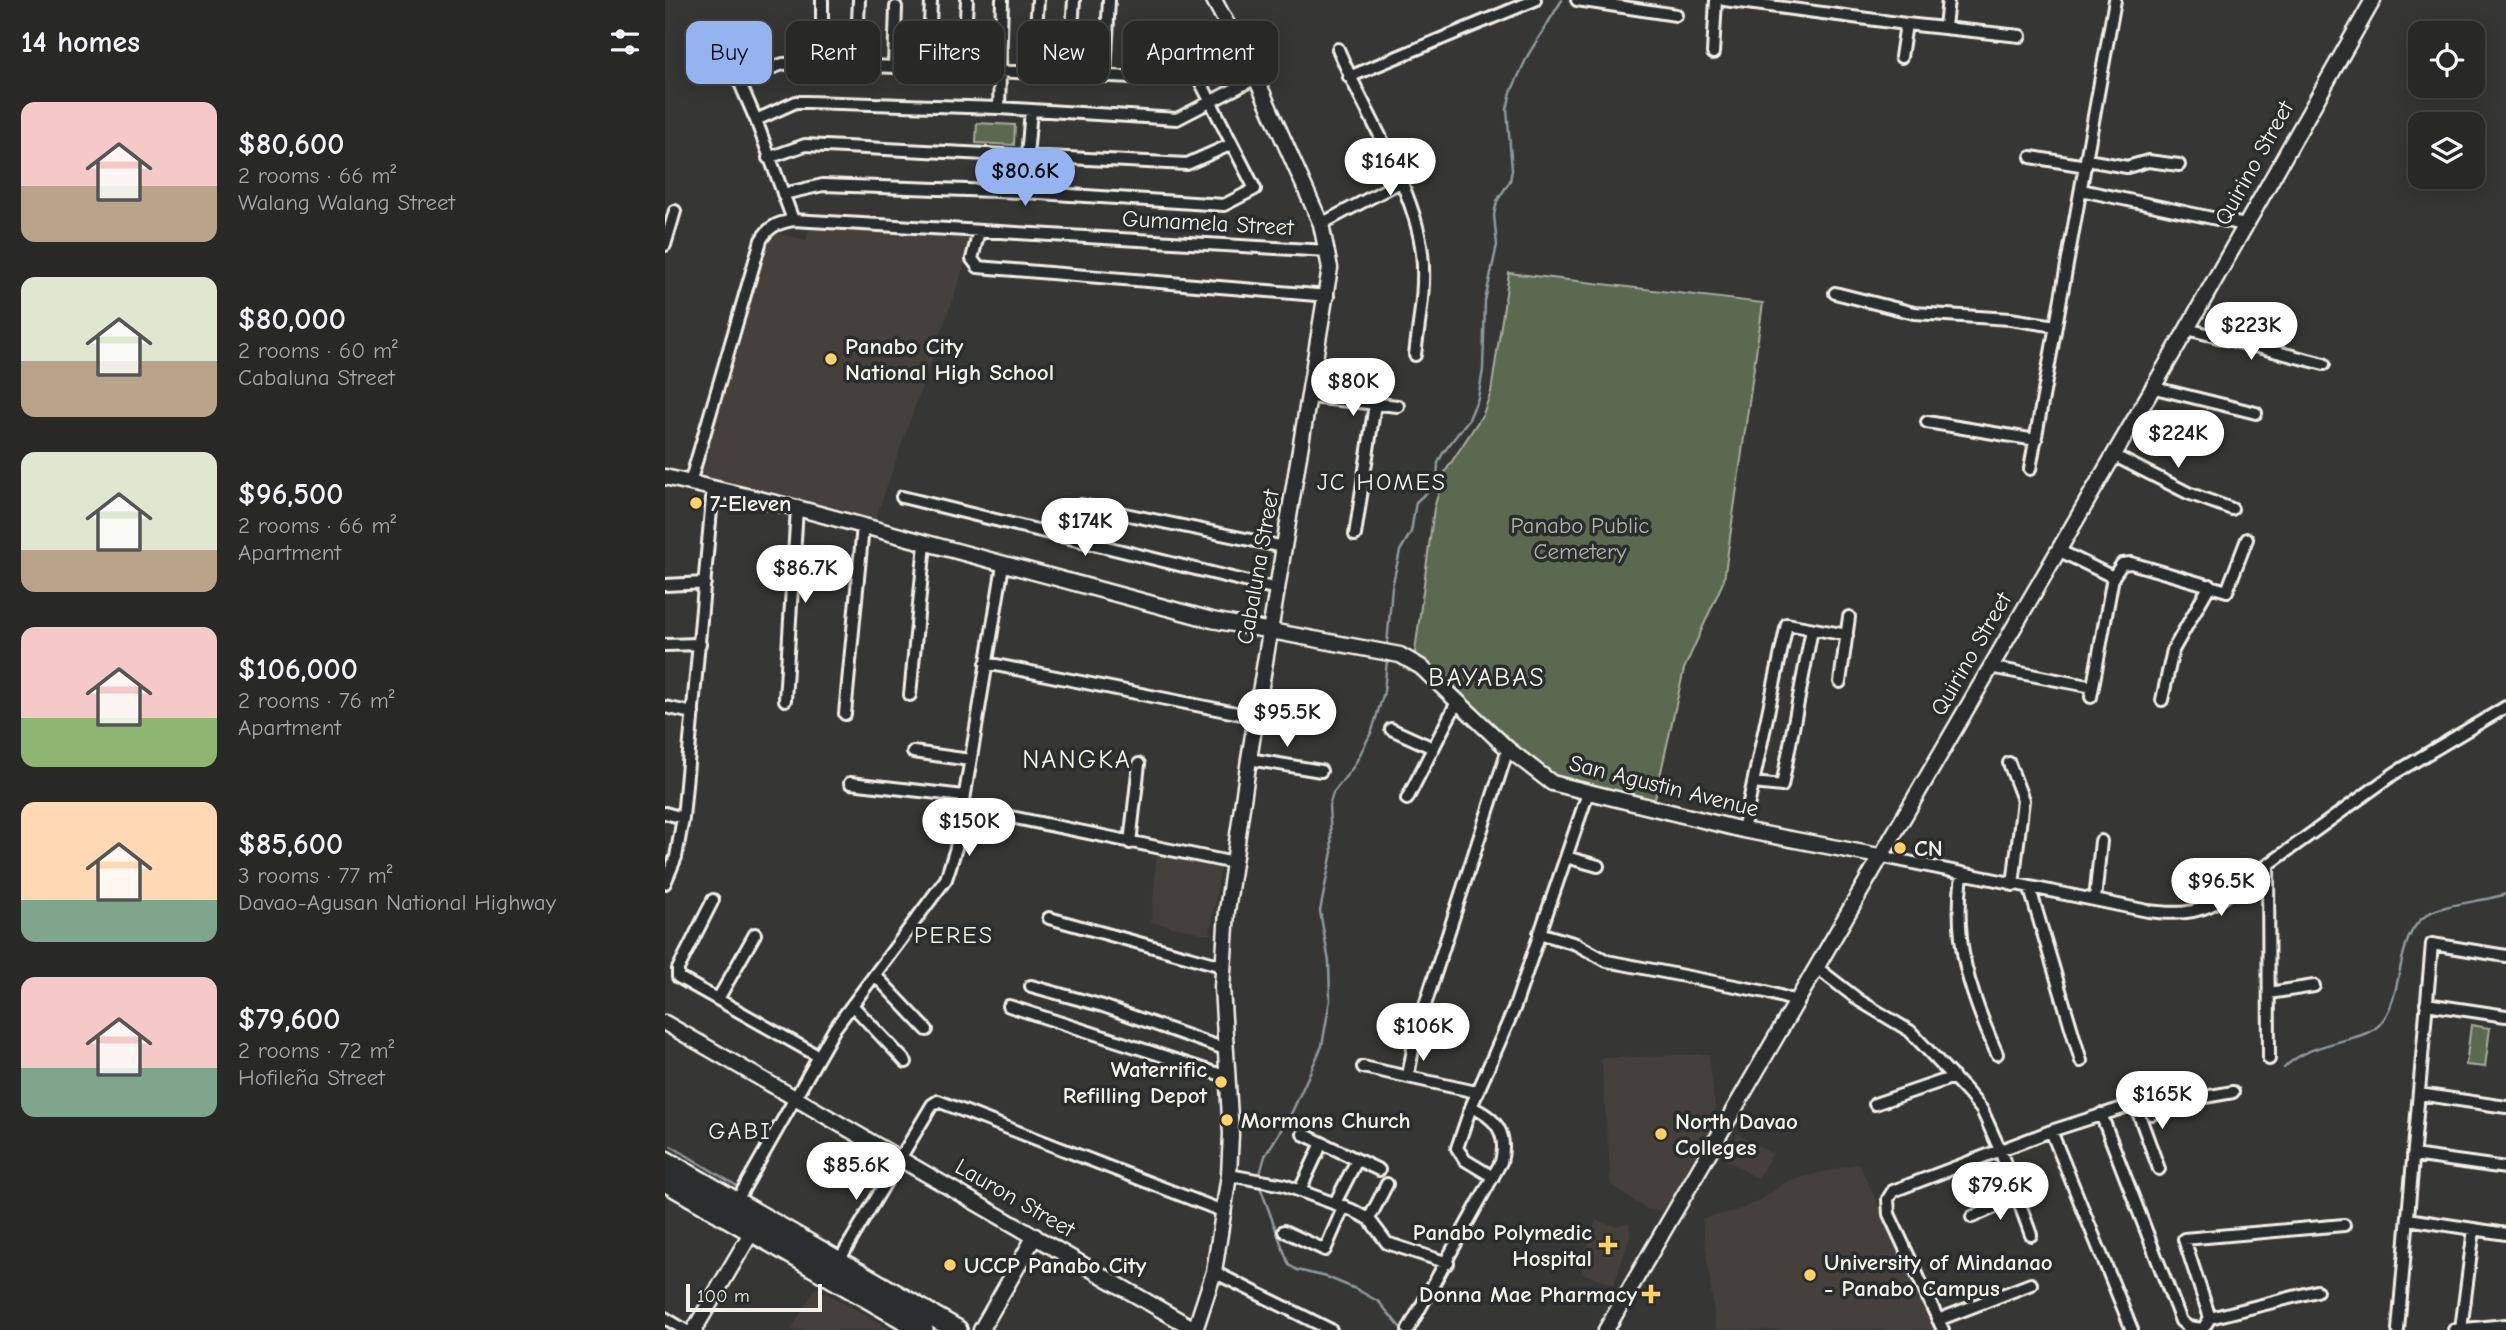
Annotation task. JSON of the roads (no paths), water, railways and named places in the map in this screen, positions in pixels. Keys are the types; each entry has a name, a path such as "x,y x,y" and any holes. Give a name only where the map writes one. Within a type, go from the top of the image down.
{"highway":[{"path":"665,1161 756,1224 835,1269 957,1330"},
{"path":"665,1181 732,1209"},
{"path":"835,1269 923,1330"}],"street":[{"path":"822,0 822,21"},
{"path":"858,21 859,0"},
{"path":"966,21 967,0"},
{"path":"1001,21 1002,0"},
{"path":"1037,21 1038,0"},
{"path":"1073,21 1074,0"},
{"path":"1108,21 1109,0"},
{"name":"Cabaluna Street","path":"1214,0 1225,21"},
{"path":"1349,77 1535,0"},
{"path":"1577,0 1676,15"},
{"path":"1713,53 1716,0"},
{"path":"1724,0 2020,36"},
{"path":"1945,26 1948,0"},
{"path":"2031,469 2115,0"},
{"name":"Quirino Street","path":"1609,1329 1879,856 2187,329 2373,0"},
{"path":"930,21 931,2"},
{"path":"896,7 896,21"},
{"path":"1901,57 1906,24"},
{"path":"1338,49 1400,182 1416,223 1423,255 1423,285 1415,355"},
{"path":"880,65 894,65"},
{"path":"783,194 823,185 1024,192 1218,205 1234,203 1252,193 1255,187 1196,70 1167,78 1109,75"},
{"path":"690,483 761,240 772,227 793,220 756,120 739,84"},
{"path":"998,84 999,108"},
{"path":"756,120 796,102 999,108 1171,120 1183,117 1245,84"},
{"name":"Cabaluna Street","path":"1195,1330 1214,1272 1229,1175 1231,1134 1222,966 1234,863 1276,589 1328,296 1330,268 1321,224 1259,84"},
{"path":"1024,192 1031,110"},
{"path":"768,158 804,145 1187,164 1232,144"},
{"path":"2031,157 2127,167 2148,161 2179,165"},
{"path":"1321,224 1400,182"},
{"path":"2081,190 2245,225"},
{"path":"665,245 675,211"},
{"name":"Gumamela Street","path":"793,220 1328,251"},
{"path":"979,231 972,260 978,267 1328,296"},
{"path":"1835,293 1914,313 2010,319 2056,326"},
{"path":"2187,329 2324,365"},
{"path":"2151,387 2256,413"},
{"path":"1310,397 1398,406"},
{"path":"1355,535 1375,404"},
{"path":"1927,422 2036,440"},
{"path":"2113,455 2188,493 2232,509"},
{"name":"San Agustin Avenue","path":"665,477 797,508 1159,607 1270,633 1408,658 1545,779 1588,793 1743,830 1879,856"},
{"path":"666,880 675,858 683,818 713,488"},
{"path":"902,497 1276,589"},
{"path":"1081,505 1284,547"},
{"path":"785,700 797,508"},
{"path":"845,714 863,526"},
{"path":"1990,667 2092,692 2113,577 2122,564 2131,563 2223,591 2229,588 2247,539"},
{"path":"910,695 925,544"},
{"path":"2058,550 2113,577"},
{"path":"732,1209 818,1056 852,1005 946,879 956,848 1003,565"},
{"path":"665,585 705,583"},
{"path":"2162,701 2178,640 2210,585"},
{"path":"1840,681 1849,617"},
{"path":"1743,830 1787,624 1846,635"},
{"path":"1753,783 1782,786 1812,629"},
{"path":"665,645 700,644"},
{"path":"986,663 1256,718"},
{"path":"1407,799 1458,700"},
{"path":"665,707 693,713"},
{"path":"1879,856 2162,913 2197,911 2218,901 2395,773 2506,707"},
{"path":"1391,729 1433,748"},
{"path":"1408,1076 1416,1033 1508,749"},
{"path":"913,752 970,760"},
{"path":"1249,759 1321,771"},
{"path":"2009,763 2023,800 2013,885"},
{"path":"1130,843 1139,764"},
{"path":"850,783 963,801 1130,843 1234,863"},
{"path":"1493,1177 1465,1160 1457,1148 1476,1092 1514,1009 1588,793"},
{"path":"665,813 683,818"},
{"path":"2095,900 2101,841"},
{"path":"1566,857 1598,866"},
{"path":"2268,865 2269,1059"},
{"path":"1962,874 1957,924 1960,944 1974,1002 1997,1054"},
{"path":"2030,888 2081,1061"},
{"path":"713,900 677,974 818,1056"},
{"path":"1049,918 1222,966"},
{"path":"1539,933 1576,944 1617,964 1766,992 1796,1001"},
{"path":"718,999 755,934"},
{"path":"2398,1330 2432,944 2506,956"},
{"path":"1816,967 1880,1015 1910,1031 1982,1110 2000,1150 2031,1236"},
{"path":"875,975 927,1030"},
{"path":"1031,986 1103,1006 1225,1049"},
{"path":"2269,993 2314,986"},
{"path":"2426,1004 2506,1016"},
{"path":"852,1005 906,1062"},
{"path":"1009,1006 1228,1077"},
{"name":"Lauron Street","path":"665,1023 1195,1330"},
{"path":"1363,1066 1476,1092"},
{"path":"1875,1104 1954,1077"},
{"path":"2031,1284 1940,1325 1889,1214 1888,1199 1899,1187 2101,1114 2142,1104 2152,1114 2204,1097 2233,1092"},
{"path":"2419,1094 2506,1107"},
{"path":"835,1269 932,1105 941,1100 1225,1212"},
{"path":"2135,1104 2159,1169"},
{"path":"1408,1330 1448,1263 1503,1154 1503,1132 1488,1116 1471,1107"},
{"path":"2101,1114 2181,1321 2189,1327 2202,1329 2210,1318 2317,1291"},
{"path":"2051,1131 2133,1330"},
{"path":"1303,1134 1379,1170"},
{"path":"1300,1190 1322,1143"},
{"path":"2413,1155 2506,1168"},
{"path":"1284,1231 1325,1250 1357,1160"},
{"path":"1229,1175 1273,1182 1340,1205 1369,1219 1387,1243 1448,1263"},
{"path":"1369,1219 1387,1184"},
{"path":"1972,1217 2016,1198"},
{"path":"2408,1219 2506,1234"},
{"path":"694,1330 756,1224"},
{"path":"2210,1318 2184,1239 2344,1225"},
{"path":"2461,1329 2474,1229"},
{"path":"981,1330 1035,1237"},
{"path":"1214,1272 1331,1330"},
{"path":"665,1318 685,1330"},
{"path":"2454,1330 2506,1325"}],"waterway":[{"path":"1387,645 1392,587 1400,551 1411,532 1416,502 1437,483 1438,463 1469,419 1478,398 1483,370 1485,301 1497,245 1494,215 1497,201 1510,181 1512,170 1507,109 1511,92 1528,55 1562,0"},
{"path":"1260,1174 1265,1156 1292,1112 1322,1046 1330,1000 1329,962 1320,911 1332,852 1329,806 1333,793 1354,766 1372,731 1384,692 1387,660"},
{"path":"2284,1068 2322,1046 2362,1035 2380,1024 2394,997 2409,936 2428,914 2444,907 2506,894"},
{"path":"671,1146 737,1186"},
{"path":"1259,1184 1289,1265 1358,1290 1379,1302 1400,1327"}],"place":[{"name":"Panabo City National High School","path":"831,359"},
{"name":"7-Eleven","path":"696,503"},
{"name":"CN","path":"1900,848"},
{"name":"Waterrific Refilling Depot","path":"1221,1082"},
{"name":"Mormons Church","path":"1227,1120"},
{"name":"North Davao Colleges","path":"1661,1134"},
{"name":"Panabo Polymedic Hospital","path":"1608,1245"},
{"name":"UCCP Panabo City","path":"950,1265"},
{"name":"University of Mindanao - Panabo Campus","path":"1810,1275"},
{"name":"Donna Mae Pharmacy","path":"1651,1294"}],"district":[{"name":"JC HOMES","path":"1382,482"},
{"name":"BAYABAS","path":"1487,678"},
{"name":"NANGKA","path":"1077,760"},
{"name":"PERES","path":"954,935"},
{"name":"GABI","path":"740,1131"}],"park label":[{"name":"Panabo Public Cemetery","path":"1580,538"}]}
